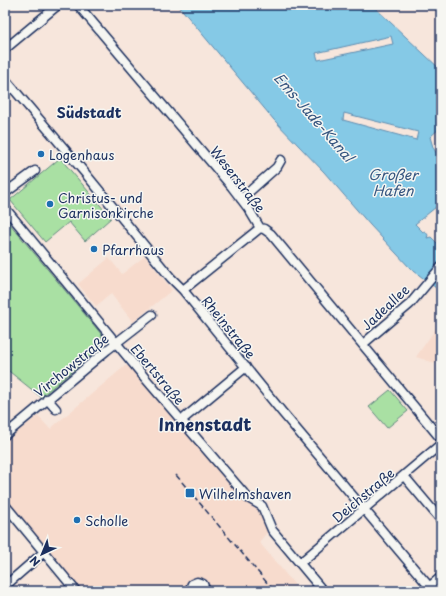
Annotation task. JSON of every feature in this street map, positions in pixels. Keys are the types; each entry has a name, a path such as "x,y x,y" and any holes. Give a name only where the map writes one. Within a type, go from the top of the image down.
{"street":[{"path":"5,49 58,5"},
{"name":"Weserstraße","path":"78,5 241,199 254,216 260,228 271,234 441,439"},
{"name":"Rheinstraße","path":"5,81 85,173 171,278 184,290 246,368 429,590"},
{"path":"241,199 277,167 281,160"},
{"path":"5,193 35,170"},
{"name":"Ebertstraße","path":"5,208 58,269 116,343 248,498 262,506 272,530 323,591"},
{"path":"184,290 260,228"},
{"name":"Jadeallee","path":"363,344 410,304 441,267"},
{"name":"Virchowstraße","path":"5,435 47,399 152,315"},
{"path":"182,420 246,368"},
{"path":"47,399 56,409"},
{"name":"Deichstraße","path":"300,563 441,444"},
{"path":"404,476 441,520"},
{"path":"5,506 76,591"},
{"path":"5,586 44,552"},
{"path":"429,590 441,577"},
{"path":"189,591 192,584 197,582 203,584 206,591"}],"shaded area":[{"path":"145,256 172,290 133,322 111,294 96,306 78,284 109,258 122,274"},
{"path":"441,321 441,365 416,357"},
{"path":"125,366 129,366 193,437 249,504 263,512 270,529 259,542 300,591 81,591 5,500 5,441 38,416 50,429"}],"green space":[{"path":"60,158 111,218 85,241 69,222 45,242 10,200"},
{"path":"5,218 102,335 101,347 41,397 5,368"},
{"path":"390,390 408,411 387,428 369,407"}],"water":[{"name":"Großer Hafen","path":"178,5 372,5 441,70 441,127 430,137 433,147 441,162 441,203 415,224 423,232 425,231 428,235 427,238 431,237 441,247 441,283 436,288 410,268 324,172 274,120","holes":["391,36 393,44 318,60 316,53","344,113 418,132 416,140 343,120"]}],"railway":[{"path":"176,475 274,591"}],"place":[{"name":"Logenhaus","path":"41,154"},
{"name":"Christus- und Garnisonkirche","path":"50,204"},
{"name":"Pfarrhaus","path":"94,249"},
{"name":"Wilhelmshaven","path":"190,493"},
{"name":"Scholle","path":"77,520"}],"district":[{"name":"Südstadt","path":"89,112"},
{"name":"Innenstadt","path":"205,424"}],"water label":[{"name":"Ems-Jade-Kanal","path":"314,117"}]}
